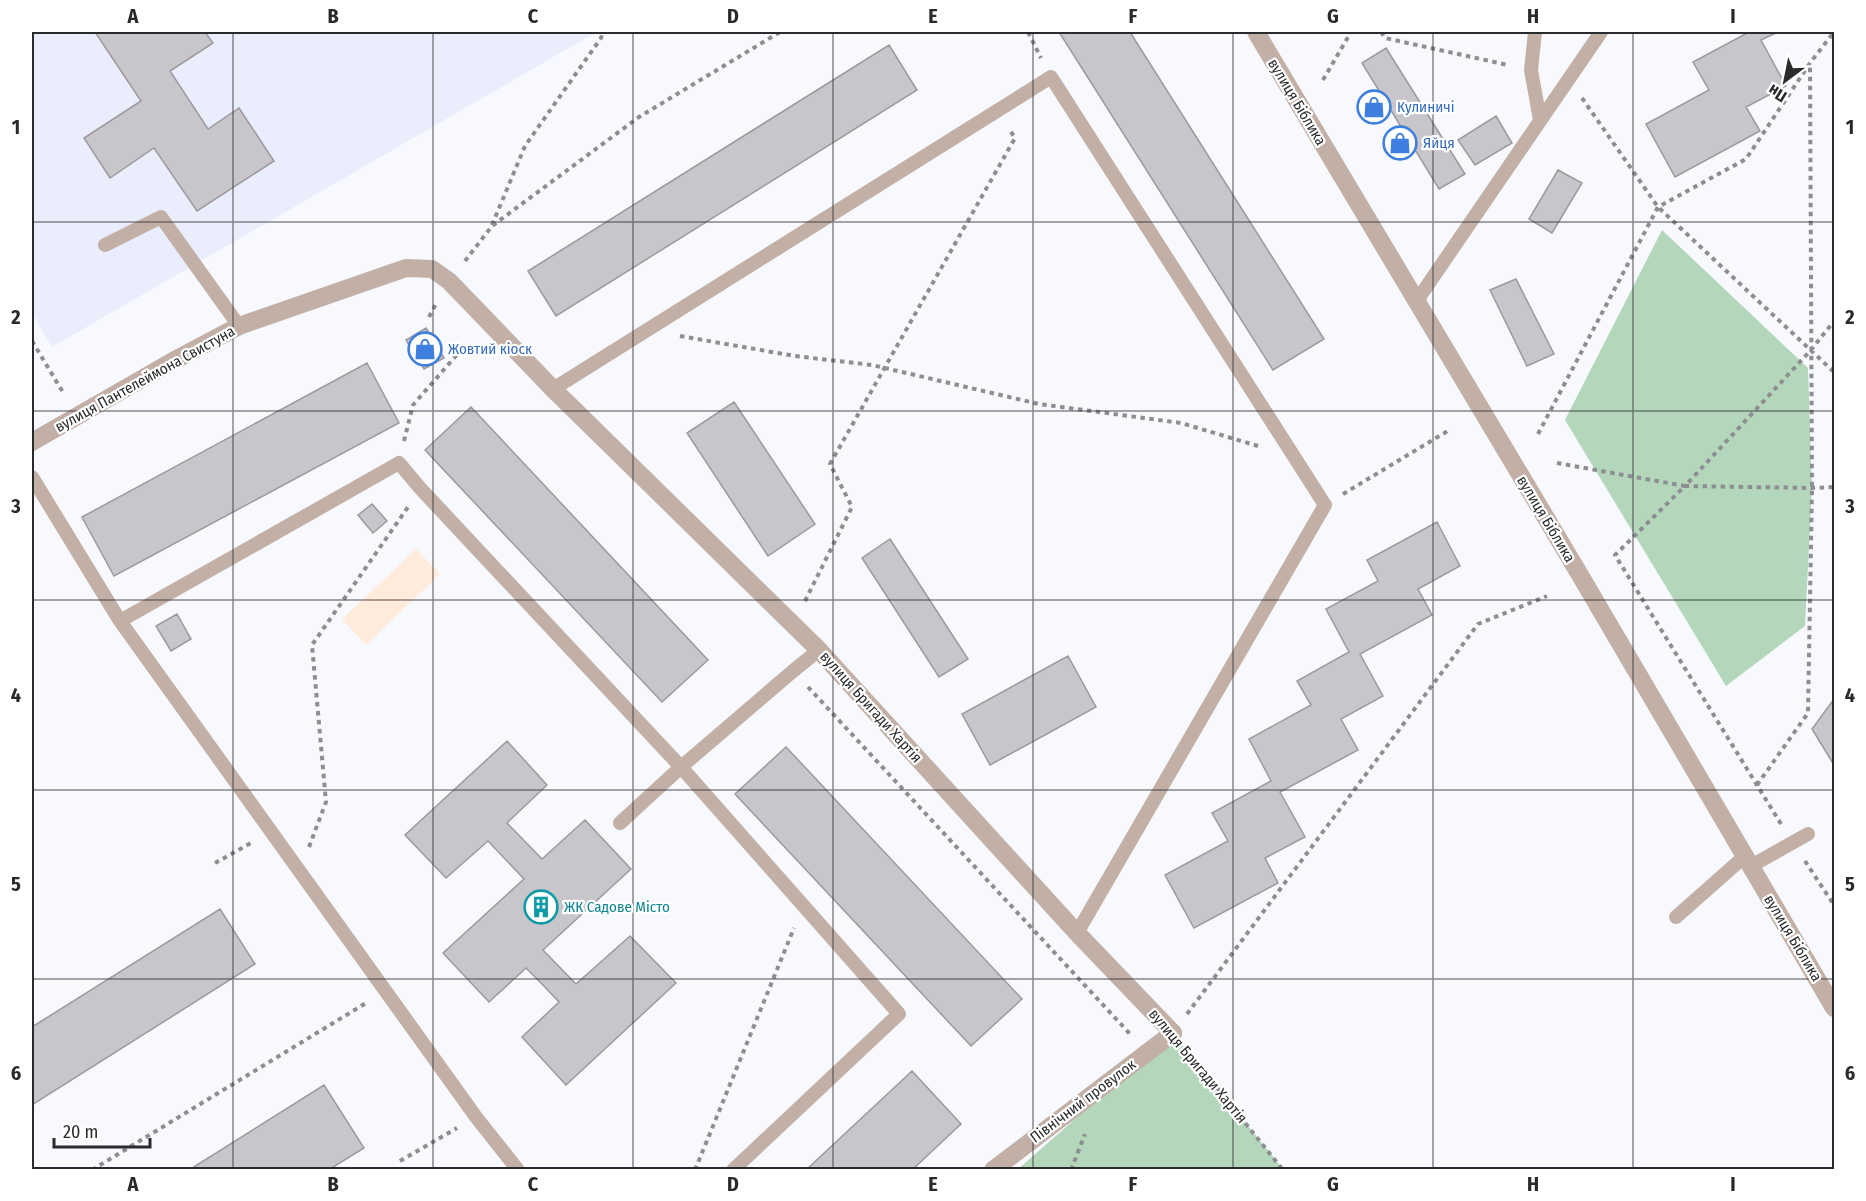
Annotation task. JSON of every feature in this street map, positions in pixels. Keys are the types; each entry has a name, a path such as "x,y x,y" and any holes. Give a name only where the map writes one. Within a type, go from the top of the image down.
{"street":[{"name":"вулиця Біблика","path":"1256,32 1834,1008"},
{"name":"вулиця Пантелеймона Свистуна","path":"32,442 239,326 406,268 432,269"},
{"name":"вулиця Бригади Хартія","path":"432,269 449,281 553,389 819,650 1077,933 1173,1033"},
{"name":"Північний провулок","path":"993,1170 1173,1033"}],"lane":[{"path":"1535,32 1531,70 1540,120"},
{"path":"1416,302 1601,32"},
{"path":"553,389 1051,77 1325,505 1077,933"},
{"path":"105,245 161,217 239,326"},
{"path":"120,621 399,463 681,767 899,1014 733,1170"},
{"path":"32,477 120,621 476,1117 518,1170"},
{"path":"620,823 681,767 819,650"},
{"path":"1676,917 1748,861 1793,843 1808,834"}],"path":[{"path":"492,226 525,146 603,32"},
{"path":"429,317 449,281 492,226 639,117 780,32"},
{"path":"1323,80 1351,32"},
{"path":"1381,32 1385,38 1531,70"},
{"path":"1538,434 1658,207 1746,159 1810,63 1834,32"},
{"path":"1757,785 1808,713 1812,489 1810,63"},
{"path":"1568,78 1658,207 1834,372"},
{"path":"793,624 852,507 830,464 1015,138 998,110"},
{"path":"1834,321 1811,350 1684,486 1615,555 1793,843 1834,905"},
{"path":"647,330 795,356 872,365 1039,404 1181,423 1293,456"},
{"path":"32,341 77,416"},
{"path":"399,463 413,405 461,350"},
{"path":"1325,505 1451,429"},
{"path":"1557,463 1684,486 1812,489 1834,487"},
{"path":"300,872 326,802 312,645 388,538 420,488"},
{"path":"1173,1033 1478,624 1547,596"},
{"path":"793,671 1147,1052"},
{"path":"215,864 271,832"},
{"path":"695,1170 803,905"},
{"path":"93,1170 385,991"},
{"name":"вулиця Бригади Хартія","path":"1173,1033 1283,1170"},
{"path":"400,1161 476,1117"}],"shaded area":[{"path":"32,32 592,32 593,34 52,347 32,313"},
{"path":"416,549 440,574 366,645 342,619"}],"green space":[{"path":"1662,230 1808,368 1812,488 1805,626 1726,686 1565,420"},
{"path":"1173,1033 1283,1169 1017,1170"}],"building":[{"path":"95,32 205,32 213,43 170,71 208,129 239,108 274,161 197,211 154,148 110,178 84,138 141,101"},
{"path":"1059,32 1130,32 1324,339 1273,370"},
{"path":"1749,32 1778,32 1761,40 1786,86 1746,107 1760,131 1675,177 1646,124 1709,90 1693,62"},
{"path":"889,45 917,90 556,316 528,271"},
{"path":"1386,48 1465,174 1439,189 1362,63"},
{"path":"1496,116 1512,143 1475,165 1458,140"},
{"path":"1558,170 1582,183 1552,233 1529,219"},
{"path":"1516,279 1554,354 1527,366 1490,290"},
{"name":"Жовтий кіоск","path":"426,328 444,358 424,369 406,340"},
{"path":"367,363 399,423 114,576 82,517"},
{"path":"734,402 815,524 768,556 687,433"},
{"path":"471,407 708,660 662,702 425,450"},
{"path":"372,504 387,521 373,533 358,515"},
{"path":"1437,522 1460,566 1418,589 1432,615 1360,654 1383,696 1341,719 1358,750 1280,792 1305,837 1265,858 1278,883 1194,928 1165,875 1228,841 1212,813 1271,781 1249,739 1311,705 1297,681 1349,652 1326,609 1378,581 1367,560"},
{"path":"890,539 968,659 939,677 862,558"},
{"path":"177,614 191,639 171,651 156,626"},
{"path":"1068,656 1096,707 990,765 962,714"},
{"path":"1834,699 1834,765 1812,729"},
{"name":"ЖК Садове Місто","path":"507,741 547,785 507,823 542,859 585,820 631,869 543,950 576,984 630,936 676,983 566,1085 522,1037 559,1002 526,968 489,1002 443,953 524,879 488,841 446,878 405,835"},
{"path":"786,747 1022,999 971,1046 735,794"},
{"path":"220,909 255,964 32,1105 32,1027"},
{"path":"912,1071 961,1124 912,1170 806,1170"},
{"path":"324,1085 364,1148 330,1169 189,1170"}],"place":[{"name":"Кулиничі","path":"1374,107"},
{"name":"Яйця","path":"1400,143"},
{"name":"Жовтий кіоск","path":"425,349"},
{"name":"ЖК Садове Місто","path":"541,907"}]}
